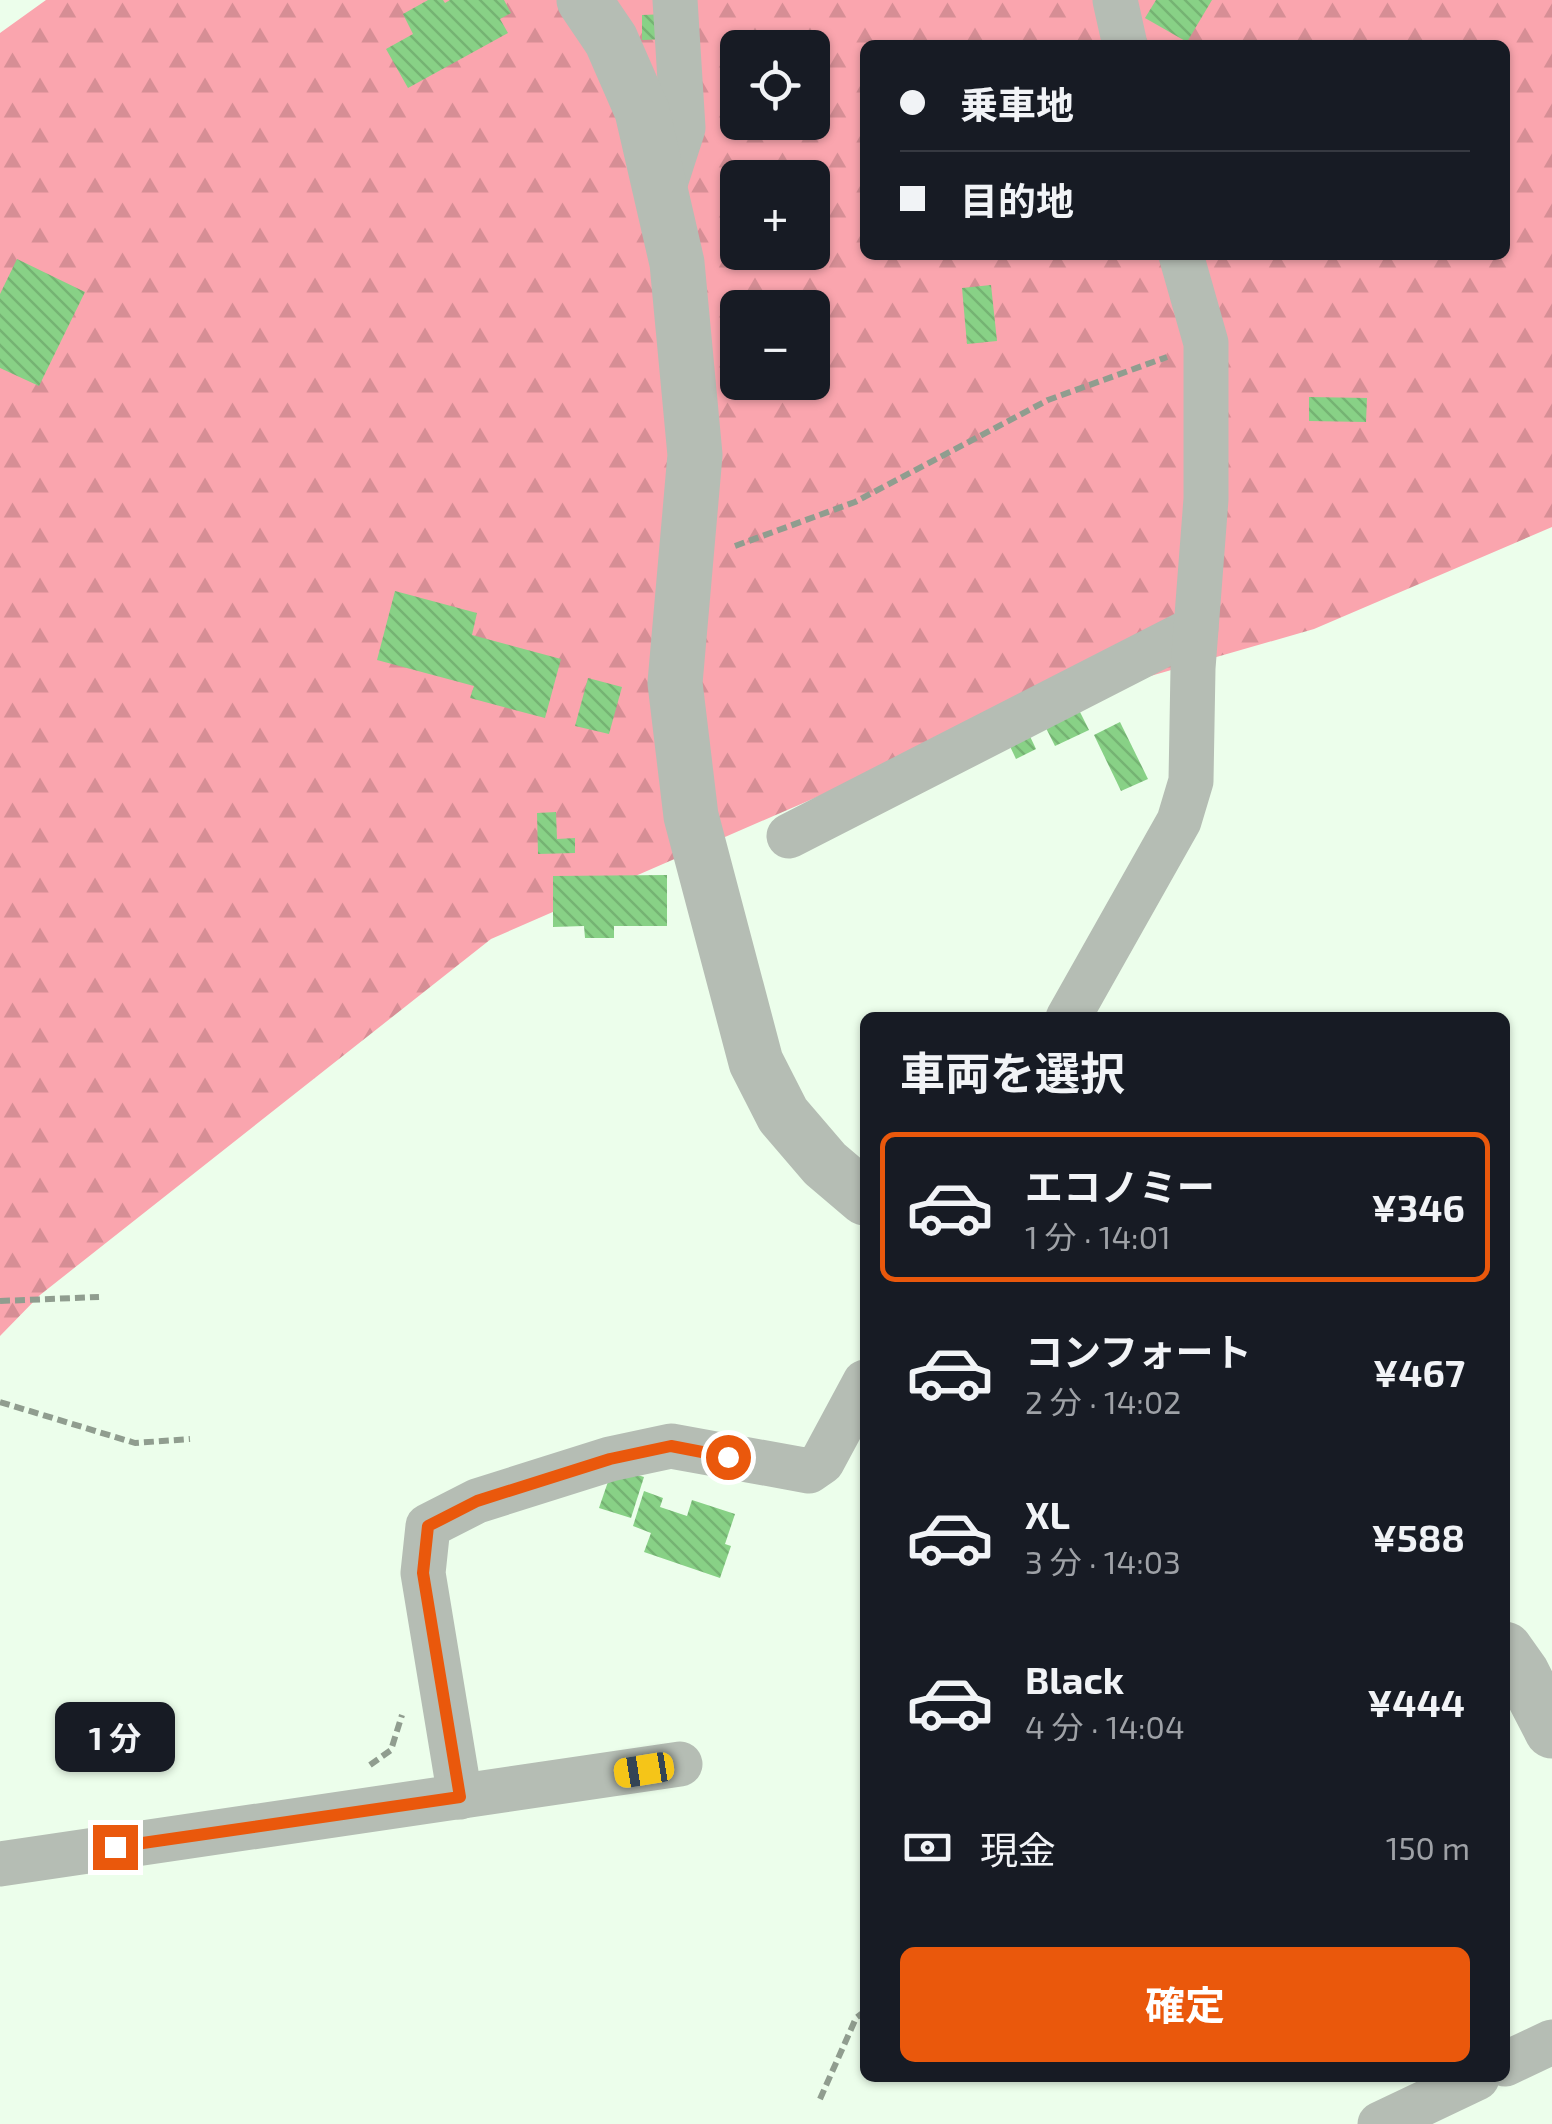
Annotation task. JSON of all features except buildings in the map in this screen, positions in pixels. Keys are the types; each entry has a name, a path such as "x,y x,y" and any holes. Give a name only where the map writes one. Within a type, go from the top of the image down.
{"street":[{"path":"584,0 611,40 642,111 676,263 695,456 675,683 692,816 756,1062 783,1115 825,1164 860,1194"},
{"path":"661,196 682,128 675,0"},
{"path":"1115,0 1124,40"},
{"path":"1071,1012 1179,821 1192,781 1196,628 1206,499 1206,344 1182,260"},
{"path":"789,836 1196,628"},
{"path":"460,1797 423,1573 428,1526 477,1501 610,1459 671,1446 808,1471 822,1462 860,1391"},
{"path":"1510,1655 1552,1731"},
{"path":"0,1864 680,1764"},
{"path":"1510,2062 1552,2042"},
{"path":"1380,2124 1468,2082"}],"path":[{"path":"686,564 855,502 1048,400 1206,344"},
{"path":"0,1301 100,1297"},
{"path":"0,1402 135,1442 190,1439"},
{"path":"357,1774 392,1750 403,1714"},
{"path":"820,2099 860,2015"}],"green space":[{"path":"46,0 1552,0 1552,527 1314,629 987,723 491,939 40,1295 0,1336 0,33"}],"route":[{"path":"115,1847 460,1797 423,1573 428,1526 477,1501 610,1459 671,1446 728,1457"}]}
